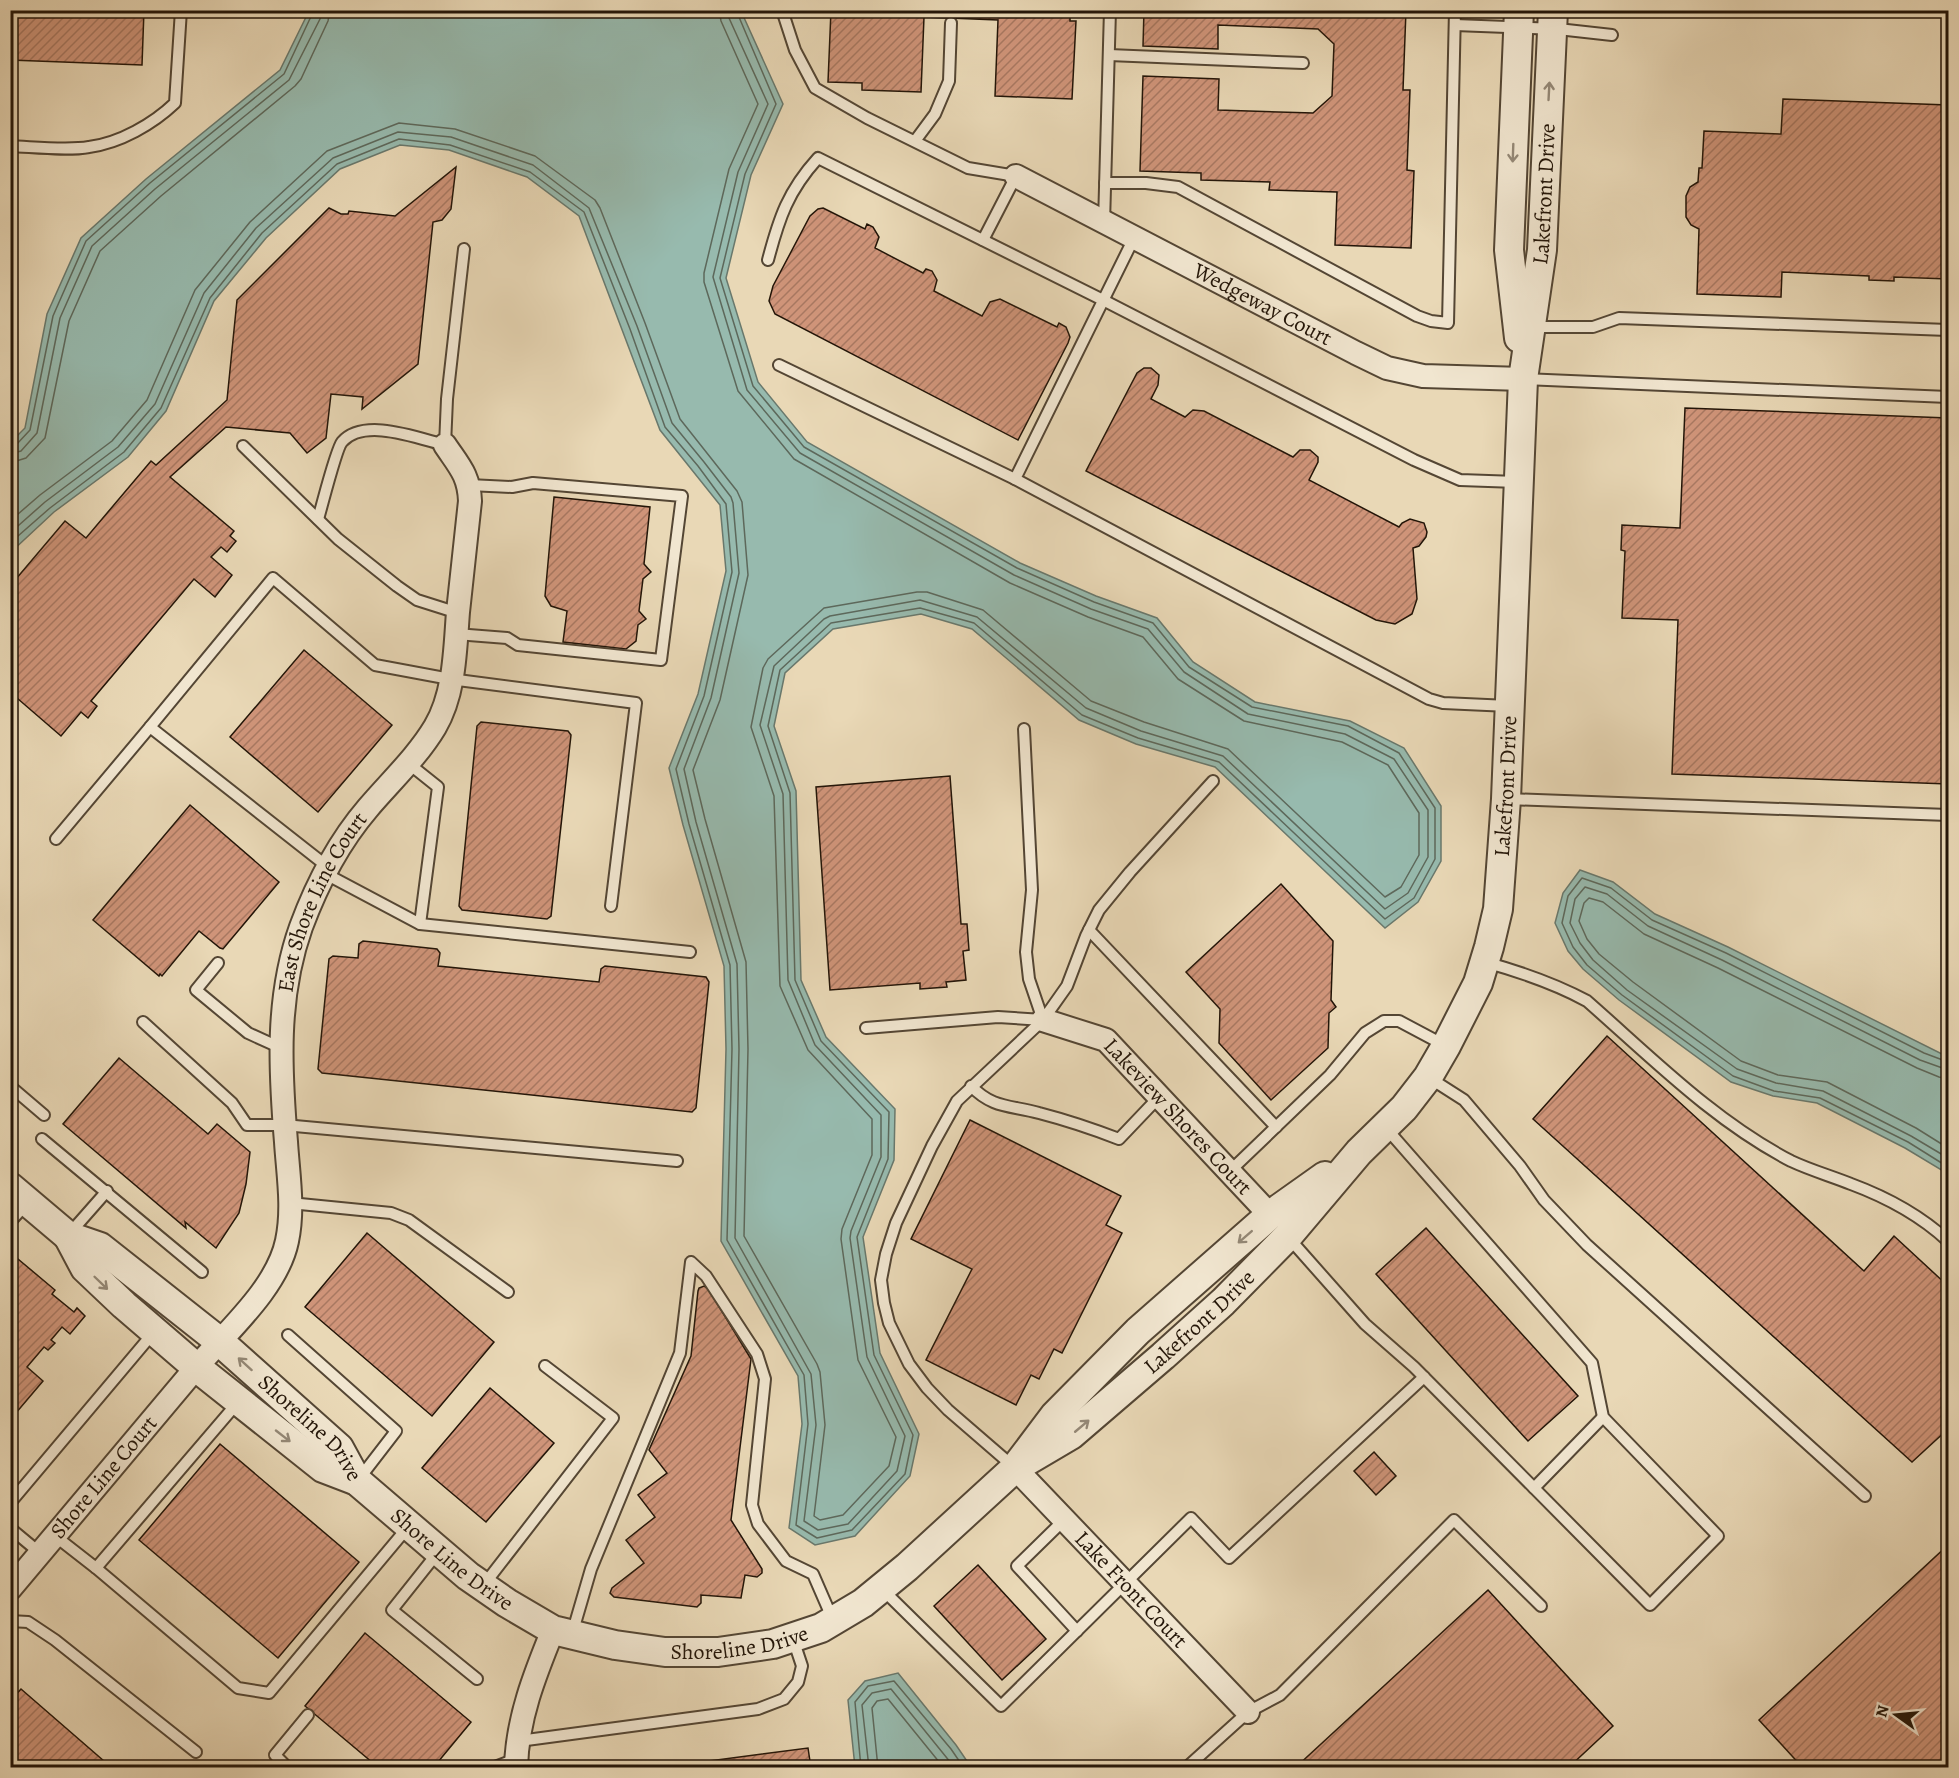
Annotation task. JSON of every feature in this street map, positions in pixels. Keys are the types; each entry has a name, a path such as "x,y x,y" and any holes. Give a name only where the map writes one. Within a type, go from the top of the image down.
{"street":[{"name":"Lakefront Drive","path":"1519,19 1509,250 1523,379"},
{"name":"Lakefront Drive","path":"1015,1468 1071,1435 1130,1385 1223,1302 1288,1236 1359,1152 1404,1108 1428,1077 1478,982 1498,909 1506,799 1523,379 1542,250 1553,20"},
{"name":"Wedgeway Court","path":"1016,176 1388,368 1423,376 1523,379"},
{"path":"445,445 469,485"},
{"name":"East Shore Line Court","path":"196,1367 267,1286 278,1269 287,1241 291,1213 281,1048 285,990 292,959 301,927 326,870 365,811 408,762 435,726 447,701 470,501 469,485"},
{"name":"Lakeview Shores Court","path":"1043,1020 1106,1040 1270,1215"},
{"name":"Lakefront Drive","path":"908,1567 1015,1468 1055,1415 1138,1331 1270,1215 1359,1152"},
{"name":"Shoreline Drive","path":"16,1203 68,1236 100,1247 219,1341 339,1448 357,1481"},
{"name":"Shoreline Drive","path":"68,1236 85,1268 196,1367 323,1468 357,1481"},
{"name":"Shore Line Court","path":"10,1589 196,1367"},
{"name":"Lake Front Court","path":"1015,1468 1248,1712"},
{"name":"Shore Line Drive","path":"357,1481 483,1586 507,1603 562,1632"},
{"name":"Shoreline Drive","path":"562,1632 615,1645 665,1652 718,1652 773,1644 821,1628 863,1604 908,1567"},
{"path":"517,1756 531,1682 562,1632"}],"lane":[{"path":"10,146 88,147 111,142 160,117 175,103 181,10"},
{"path":"782,10 795,50 815,88 867,118 968,168 1016,176 983,240"},
{"path":"1104,223 1110,10"},
{"path":"1105,183 1146,183 1178,187 1417,316 1431,321 1448,322 1455,10"},
{"path":"1455,25 1519,19 1553,20 1612,35"},
{"path":"915,141 935,114 950,81 951,23"},
{"path":"1109,55 1303,63"},
{"path":"768,260 780,216 801,176 818,158 1103,300 1414,460 1460,480 1519,482"},
{"path":"1015,479 1134,238"},
{"path":"318,519 340,444 355,432 383,430 445,445 447,399 464,249"},
{"path":"1531,327 1593,327 1619,318 1948,330"},
{"path":"779,365 1015,479 1429,699 1443,703 1510,706"},
{"path":"1523,379 1948,397"},
{"path":"243,446 338,539 417,600 457,623 507,638 518,645 661,660 682,496 533,483 512,487 469,485"},
{"path":"56,839 273,578 375,665 450,679 636,703 611,906"},
{"path":"150,727 326,870 420,924 690,952"},
{"path":"1024,729 1032,890 1026,952 1029,979 1043,1020"},
{"path":"408,762 438,787 420,924"},
{"path":"1015,1468 948,1410 927,1388 905,1356 889,1323 884,1304 882,1280 886,1254 896,1223 957,1101 1043,1020 1067,986 1099,910 1213,781"},
{"path":"1506,799 1948,815"},
{"path":"1089,930 1276,1127"},
{"path":"1485,962 1522,972 1587,1001 1732,1126 1792,1161 1855,1185 1902,1208 1930,1225 1948,1241"},
{"path":"218,963 195,990 248,1033 281,1048"},
{"path":"866,1028 998,1017 1043,1020"},
{"path":"1229,1172 1330,1075 1365,1033 1383,1021 1399,1021 1446,1046"},
{"path":"143,1022 232,1103 246,1125 284,1125 677,1161"},
{"path":"1428,1077 1464,1100 1520,1166 1544,1200 1587,1245 1865,1496"},
{"path":"10,1086 44,1115"},
{"path":"971,1086 982,1097 998,1104 1035,1112 1119,1139 1159,1097"},
{"path":"1288,1236 1365,1324 1424,1377 1650,1605 1718,1536 1603,1417 1592,1363 1385,1126"},
{"path":"42,1139 202,1272"},
{"path":"68,1236 107,1191"},
{"path":"290,1203 391,1213 409,1220 508,1292"},
{"path":"562,1632 591,1569 680,1353 691,1262 706,1276 757,1354 765,1379 752,1505 758,1524 786,1561 813,1574 833,1621"},
{"path":"10,1503 155,1331"},
{"path":"288,1335 396,1431 357,1481"},
{"path":"483,1586 613,1418 545,1366"},
{"path":"881,1588 1001,1706 1191,1518 1228,1558 1424,1377"},
{"path":"96,1568 239,1401"},
{"path":"1534,1488 1603,1417"},
{"path":"1064,1520 1017,1566 1077,1631"},
{"path":"1186,1767 1248,1712 1280,1695 1454,1520 1541,1606"},
{"path":"55,1536 238,1688 269,1693 409,1525"},
{"path":"10,1528 40,1553"},
{"path":"440,1551 392,1610 477,1679"},
{"path":"10,1621 28,1622 55,1640 196,1752"},
{"path":"492,1767 517,1756 758,1709 784,1699 798,1682 802,1666 792,1638"},
{"path":"288,1767 275,1755 308,1716"}],"water":[{"path":"309,11 741,11 783,104 751,175 726,278 758,382 807,442 1020,563 1096,596 1157,618 1193,662 1255,702 1350,721 1404,748 1441,806 1441,861 1418,902 1385,928 1215,767 1136,744 1079,720 972,629 921,614 833,629 785,673 774,726 796,791 801,980 826,1037 895,1109 894,1160 863,1237 880,1353 919,1434 910,1476 855,1536 815,1545 789,1528 802,1424 798,1376 721,1241 726,1049 724,966 669,768 698,694 726,571 720,505 660,430 579,216 527,177 449,150 400,145 340,169 266,238 214,301 166,411 128,457 54,512 11,552 11,442 25,428 47,314 81,238 146,179 280,70"},
{"path":"1580,870 1613,882 1655,914 1728,947 1948,1057 1948,1174 1905,1148 1817,1103 1773,1096 1731,1082 1619,1000 1583,969 1568,951 1555,923 1563,893"},
{"path":"898,1673 971,1767 855,1767 848,1700 865,1681"}],"building":[{"path":"10,10 144,10 142,65 10,60"},
{"path":"831,10 1070,10 1070,21 1076,21 1072,99 995,96 998,20 924,17 921,92 862,90 862,83 828,82"},
{"path":"1144,10 1406,10 1403,90 1410,90 1407,170 1414,171 1411,248 1335,245 1337,192 1269,190 1270,182 1201,180 1201,173 1140,171 1143,76 1219,79 1218,110 1313,113 1332,96 1334,44 1318,29 1218,25 1218,49 1143,46"},
{"path":"1783,99 1948,105 1948,279 1894,277 1894,281 1869,280 1869,276 1782,272 1781,297 1697,294 1699,229 1691,225 1686,217 1686,196 1690,187 1698,182 1699,168 1702,168 1704,131 1781,134"},
{"path":"456,167 451,209 442,220 433,222 418,364 362,409 363,397 331,394 326,438 307,453 290,433 226,427 170,477 234,531 230,536 236,541 227,552 221,547 211,557 232,575 215,597 194,579 91,701 97,706 88,718 81,712 61,736 10,692 10,586 65,521 86,538 151,461 156,465 227,400 237,300 329,208 341,214 348,214 349,211 395,216"},
{"path":"823,208 865,229 867,224 873,227 879,237 875,248 923,273 926,269 932,271 937,280 934,291 982,316 990,302 1000,299 1057,327 1059,323 1066,327 1070,337 1068,343 1018,440 775,314 769,301 773,286 810,216"},
{"path":"1144,368 1151,368 1159,375 1158,385 1151,399 1185,417 1193,410 1204,411 1293,457 1300,450 1310,450 1318,457 1318,462 1309,480 1399,527 1410,519 1424,523 1426,537 1419,546 1413,548 1417,599 1412,614 1395,624 1376,620 1086,471 1137,373"},
{"path":"1685,408 1948,418 1948,784 1672,774 1678,620 1622,618 1625,551 1621,550 1622,525 1680,528"},
{"path":"554,497 650,507 644,564 651,572 643,579 639,611 646,619 638,625 636,641 626,649 563,642 567,611 551,606 545,596"},
{"path":"304,650 392,725 318,812 230,737"},
{"path":"481,722 568,731 571,735 551,916 547,919 462,910 459,906 477,726"},
{"path":"950,776 961,924 967,924 969,950 963,951 966,980 946,982 947,987 920,989 920,983 830,990 816,787"},
{"path":"190,805 279,882 223,949 199,931 162,976 160,974 159,976 93,920"},
{"path":"1281,884 1333,941 1331,1000 1336,1007 1329,1013 1328,1048 1271,1100 1219,1043 1220,1009 1186,972"},
{"path":"363,941 437,949 440,953 438,966 599,982 601,969 605,966 706,977 709,982 696,1108 692,1112 322,1073 318,1069 329,959 333,956 358,958 359,944"},
{"path":"1607,1036 1864,1271 1894,1236 1948,1286 1948,1429 1912,1462 1533,1119"},
{"path":"119,1058 208,1134 217,1124 250,1152 239,1213 216,1248 185,1222 186,1228 63,1124"},
{"path":"970,1120 1121,1196 1106,1225 1122,1233 1062,1353 1054,1349 1039,1379 1031,1375 1016,1405 926,1360 972,1269 911,1239"},
{"path":"1426,1228 1578,1396 1528,1441 1376,1274"},
{"path":"367,1233 494,1342 432,1416 305,1307"},
{"path":"12,1254 55,1290 52,1294 74,1312 77,1308 85,1316 70,1334 62,1327 51,1340 55,1343 48,1350 44,1347 27,1367 43,1381 10,1420 10,1256"},
{"path":"704,1286 709,1290 751,1359 731,1520 762,1569 762,1573 757,1577 745,1575 741,1598 701,1595 701,1603 697,1607 614,1597 610,1593 612,1588 644,1563 626,1540 655,1517 638,1495 667,1473 649,1450 691,1356 698,1291"},
{"path":"490,1388 554,1443 486,1522 422,1468"},
{"path":"220,1444 359,1562 278,1658 139,1540"},
{"path":"1374,1452 1396,1476 1376,1495 1354,1471"},
{"path":"1948,1545 1948,1768 1803,1768 1759,1720"},
{"path":"978,1565 1046,1639 1002,1680 934,1606"},
{"path":"1488,1590 1613,1726 1568,1768 1295,1768"},
{"path":"365,1633 471,1722 433,1768 379,1768 305,1706"},
{"path":"21,1689 112,1768 10,1768 10,1701"},
{"path":"808,1748 811,1768 656,1768"}]}
